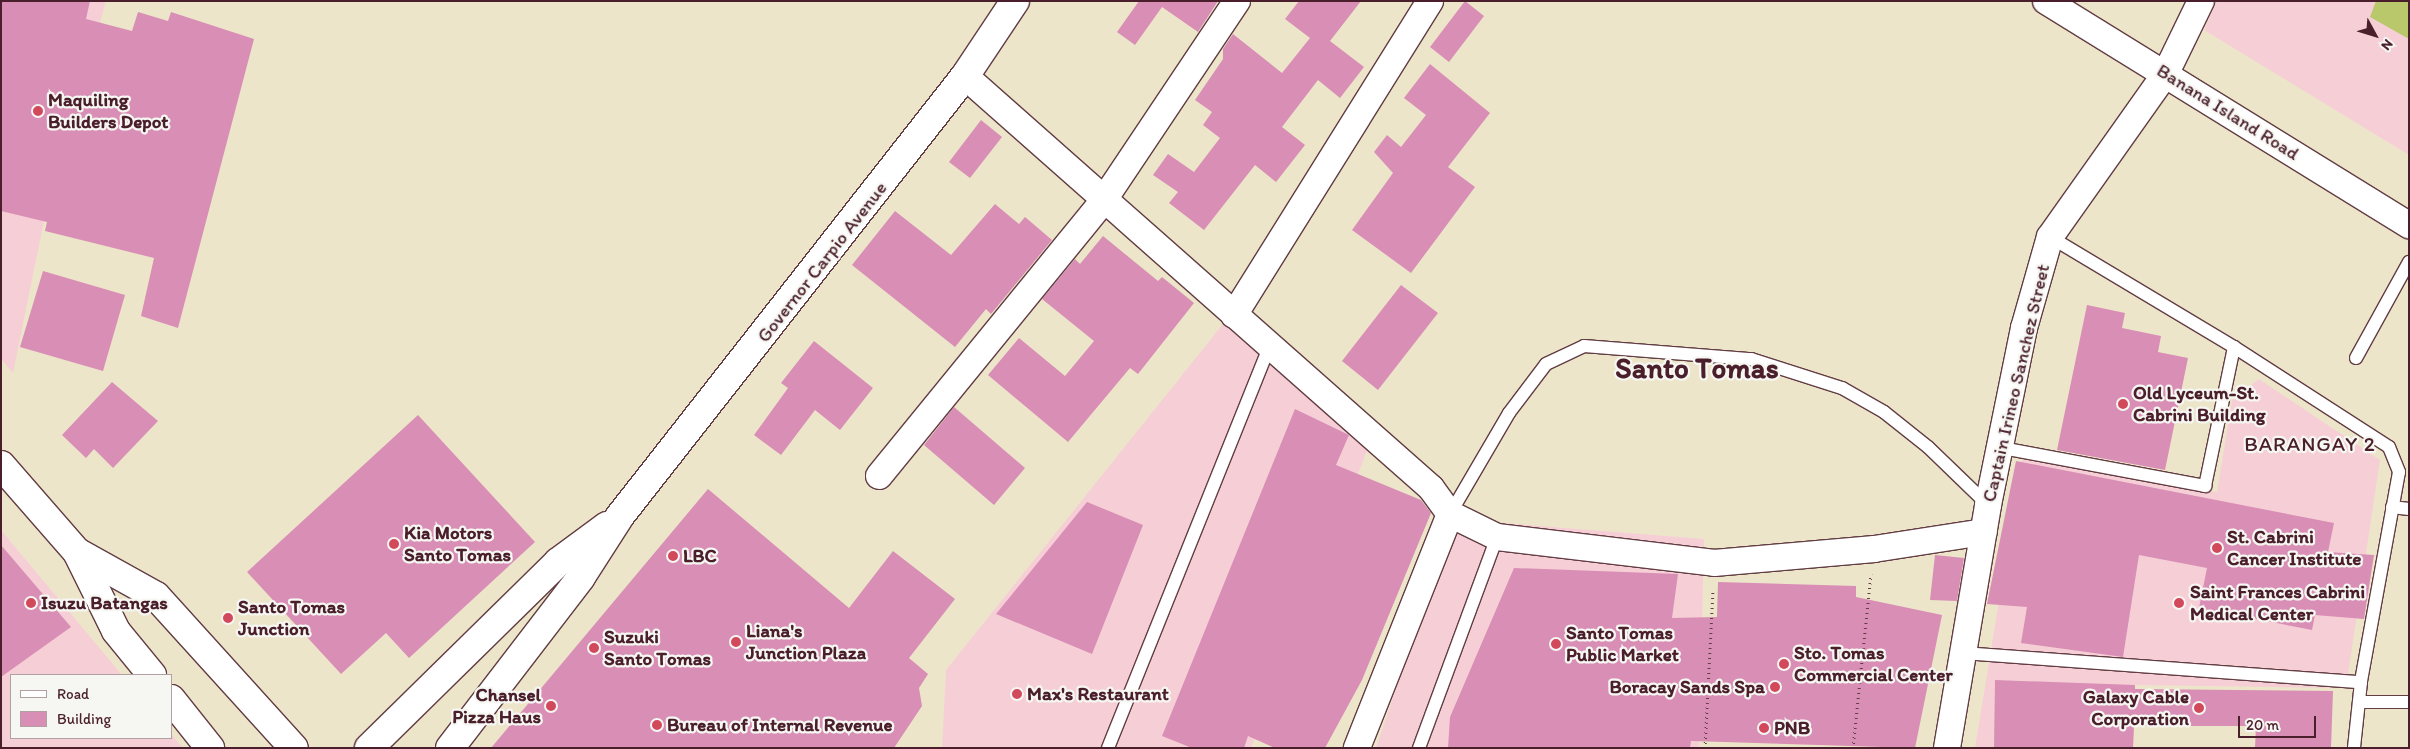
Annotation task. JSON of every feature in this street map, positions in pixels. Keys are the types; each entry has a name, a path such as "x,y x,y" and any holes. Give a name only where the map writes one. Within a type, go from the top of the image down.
{"main road":[{"name":"Governor Carpio Avenue","path":"450,748 582,578 620,516 965,76 1015,1"},
{"path":"5,475 76,552 116,631 151,674"},
{"name":"Governor Carpio Avenue","path":"369,748 558,562 620,516"},
{"path":"76,552 156,596 294,748"},
{"path":"172,700 210,748"}],"street":[{"path":"879,476 1103,201 1237,1"},
{"path":"1234,315 1430,1"},
{"name":"Banana Island Road","path":"2046,1 2166,72 2409,226"},
{"name":"Captain Irineo Sanchez Street","path":"1947,748 1988,505 2002,448 2024,328 2050,237 2166,72 2202,1"},
{"path":"965,76 1103,201 1270,345 1431,488 1450,514 1497,537 1714,563 1874,549 1984,532"},
{"path":"1357,748 1450,514"}],"lane":[{"path":"2050,237 2234,347 2389,447 2399,472 2361,682 2354,748"},
{"path":"2356,358 2409,262"},
{"path":"1108,748 1270,345"},
{"path":"1450,514 1508,413 1546,364 1584,346 1751,359 1842,388 1884,412 1928,447 1988,505"},
{"path":"2002,448 2205,486 2234,347"},
{"path":"2392,507 2409,509"},
{"path":"1419,748 1497,537"},
{"path":"1962,654 2361,682"},
{"path":"2359,702 2409,702"}],"path":[{"path":"1854,748 1874,549"},
{"path":"1705,748 1714,563"}],"shaded area":[{"name":"Maquiling Builders Depot","path":"1,1 106,1 44,221 13,373 1,359"},
{"path":"2217,1 2409,1 2409,155 2204,30"},
{"path":"1227,319 1370,443 1251,748 942,748 946,670"},
{"name":"Saint Frances Cabrini Medical Center","path":"2259,379 2380,460 2346,688 2135,685 2133,748 1975,748 2022,459 2217,492 2232,400"},
{"name":"Santo Tomas Public Market","path":"1453,519 1704,539 1699,748 1376,748"},
{"name":"Isuzu Batangas","path":"1,530 121,674 10,674 10,739 172,739 172,735 183,748 1,748"}],"green space":[{"path":"2376,1 2409,1 2409,39 2370,17"}],"building":[{"path":"1,1 90,1 86,19 132,31 138,12 168,21 171,12 254,39 178,328 141,316 154,258 45,231 47,222 1,211"},
{"path":"1139,1 1218,1 1198,32 1162,7 1135,45 1117,32"},
{"path":"1299,1 1361,1 1330,41 1364,67 1340,98 1318,80 1282,127 1305,145 1276,182 1255,165 1204,230 1169,203 1178,192 1153,175 1168,154 1194,172 1220,138 1203,125 1212,112 1195,100 1223,59 1223,49 1233,34 1282,73 1310,38 1285,19"},
{"path":"1465,1 1484,16 1449,62 1430,47"},
{"path":"1430,64 1490,113 1448,167 1475,187 1411,273 1352,230 1393,173 1374,152 1387,135 1401,147 1426,115 1404,98"},
{"path":"981,120 1002,137 970,178 949,162"},
{"path":"995,204 1019,224 1025,217 1052,240 991,314 986,309 955,347 852,265 895,211 951,255"},
{"path":"1103,236 1158,281 1162,277 1194,303 1138,374 1130,368 1068,442 988,375 1019,338 1065,376 1094,341 1042,299 1075,259 1080,264"},
{"path":"43,271 125,295 103,371 20,347"},
{"path":"1401,285 1438,313 1378,390 1342,361"},
{"name":"Old Lyceum-St. Cabrini Building","path":"2087,305 2125,313 2122,328 2161,336 2158,352 2188,358 2165,470 2057,450"},
{"path":"814,341 873,388 840,430 815,410 781,455 754,435 788,388 781,383"},
{"path":"112,382 158,421 113,468 94,449 86,458 62,435"},
{"path":"954,407 1025,468 994,505 924,445"},
{"path":"1295,409 1349,435 1336,465 1421,500 1431,513 1362,680 1325,748 1275,748 1248,736 1244,748 1192,748 1162,736"},
{"path":"418,415 535,542 409,658 386,633 341,674 247,572"},
{"name":"St. Cabrini Cancer Institute","path":"2016,461 2334,523 2328,552 2374,555 2364,619 2315,615 2312,630 2199,608 2207,568 2139,555 2123,657 2021,643 2027,607 1987,604"},
{"name":"Liana's Junction Plaza","path":"708,489 849,608 893,551 955,599 909,658 928,674 919,688 922,706 894,748 491,748"},
{"path":"1087,502 1143,525 1092,654 996,614"},
{"path":"1,545 71,627 1,677"},
{"path":"1935,555 1964,558 1957,601 1930,600"},
{"path":"1514,568 1678,574 1672,618 1717,617 1718,582 1856,586 1856,597 1942,615 1915,748 1691,741 1690,748 1448,748 1450,717"},
{"path":"1995,680 2135,685 2135,689 2333,691 2331,748 2255,748 2256,726 2134,726 2133,748 1994,748"}],"place":[{"name":"Maquiling Builders Depot","path":"38,111"},
{"name":"Old Lyceum-St. Cabrini Building","path":"2123,404"},
{"name":"Kia Motors Santo Tomas","path":"394,544"},
{"name":"St. Cabrini Cancer Institute","path":"2217,548"},
{"name":"LBC","path":"673,556"},
{"name":"Isuzu Batangas","path":"31,603"},
{"name":"Saint Frances Cabrini Medical Center","path":"2179,603"},
{"name":"Santo Tomas Junction","path":"228,618"},
{"name":"Liana's Junction Plaza","path":"736,642"},
{"name":"Santo Tomas Public Market","path":"1556,644"},
{"name":"Suzuki Santo Tomas","path":"594,648"},
{"name":"Sto. Tomas Commercial Center","path":"1784,664"},
{"name":"Boracay Sands Spa","path":"1775,687"},
{"name":"Max's Restaurant","path":"1017,694"},
{"name":"Chansel Pizza Haus","path":"551,706"},
{"name":"Galaxy Cable Corporation","path":"2199,708"},
{"name":"Bureau of Internal Revenue","path":"657,725"},
{"name":"PNB","path":"1764,728"}],"district":[{"name":"Santo Tomas","path":"1697,368"},
{"name":"BARANGAY 2","path":"2310,444"}]}
